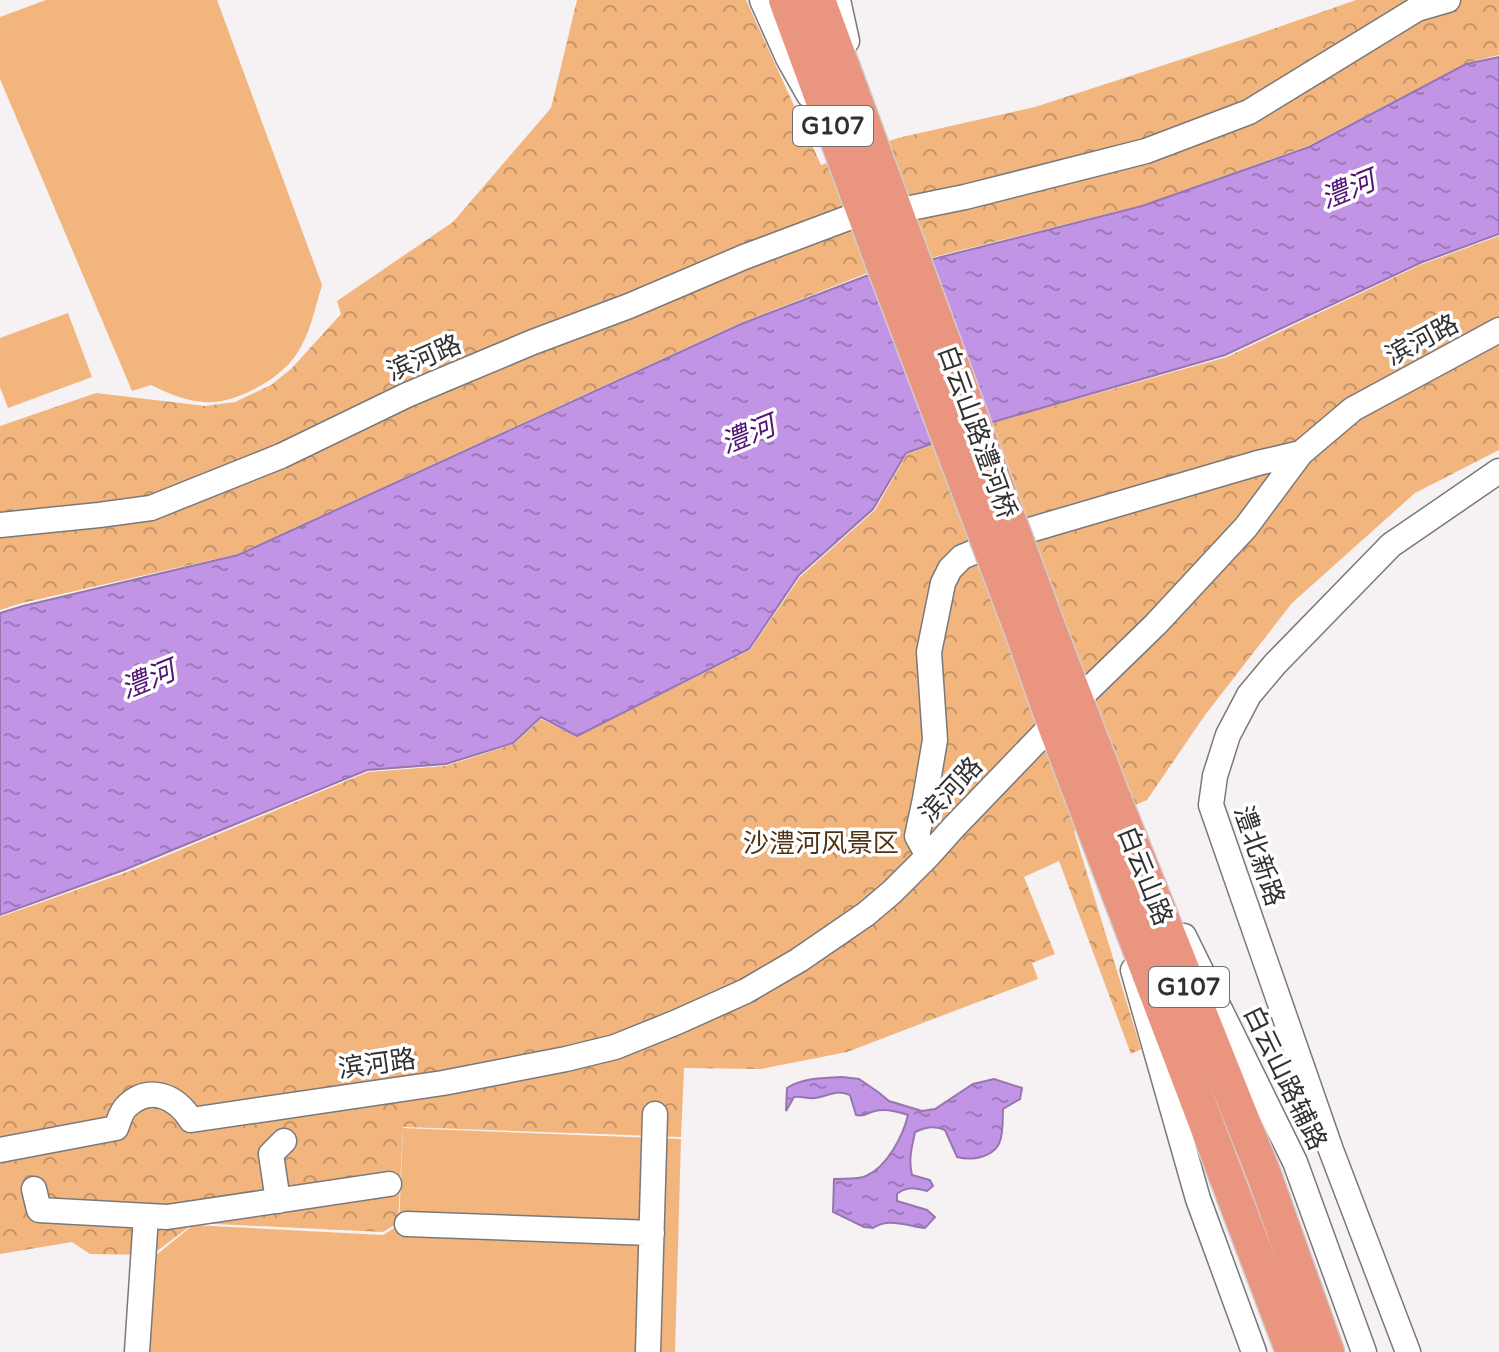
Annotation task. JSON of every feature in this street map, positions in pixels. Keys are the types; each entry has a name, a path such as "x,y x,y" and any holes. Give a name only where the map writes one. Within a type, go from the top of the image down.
{"highway":[{"name":"G107","path":"786,0 854,142 886,229"},
{"name":"G107","path":"818,0 854,142"},
{"name":"白云山路澧河桥","path":"886,229 1035,629"},
{"name":"白云山路","path":"1035,629 1100,804 1293,1352"},
{"name":"白云山路","path":"1100,804 1263,1172 1327,1352"}],"street":[{"path":"762,0 788,58 854,142"},
{"path":"838,0 854,142"},
{"name":"滨河路","path":"0,525 151,508 281,456 441,380 744,257 886,229 965,197 1146,151 1249,112 1417,9 1448,0"},
{"name":"滨河路","path":"0,1150 116,1128 127,1106 138,1098 150,1095 175,1100 191,1120 430,1085 566,1059 615,1047 746,991 799,960 866,914 892,892 1065,712 1156,624 1246,527 1301,453 1353,409 1499,330"},
{"path":"928,856 917,836 935,740 929,652 943,583 950,569 962,557 1023,532 1301,453"},
{"name":"澧北新路","path":"1408,1352 1331,1150 1211,805 1215,776 1228,735 1249,695 1275,664 1391,545 1499,471"},
{"path":"1100,804 1198,1199 1254,1352"},
{"name":"白云山路辅路","path":"1100,804 1246,1058 1295,1162 1364,1352"},
{"path":"648,1352 655,1114"},
{"path":"278,1201 271,1154 284,1141"},
{"path":"1263,1172 1331,1150"},
{"path":"34,1189 39,1210 167,1217 389,1184"},
{"path":"137,1352 146,1216"},
{"path":"407,1224 652,1233"}],"green space":[{"path":"46,0 217,0 322,285 309,330 296,355 279,373 255,389 216,402 190,400 151,385 132,391 0,79 0,17"},
{"path":"577,0 746,0 821,165 898,138 1035,107 1356,0 1499,0 1499,55 1466,63 1308,146 1143,205 865,274 740,323 238,554 0,610 0,426 96,393 205,406 235,402 271,385 292,368 341,314 337,301 453,222 551,108"},
{"name":"沙澧河风景区","path":"1499,236 1499,450 1415,493 1292,603 1205,715 1147,800 1074,831 1141,1049 1131,1054 1059,861 1024,877 1055,954 1032,963 1038,979 847,1052 761,1069 684,1068 681,1137 403,1127 398,1223 383,1232 194,1223 152,1255 90,1254 72,1242 0,1254 0,917 127,872 368,772 446,766 514,744 541,719 577,737 750,650 800,577 875,510 907,454 996,422 1227,357 1420,265"},
{"path":"68,313 92,377 8,408 0,387 0,338"},
{"path":"403,1128 681,1139 675,1352 149,1352 155,1256 193,1225 383,1235 399,1225"}],"water":[{"name":"澧河","path":"1499,57 1499,234 1420,263 1225,355 993,422 906,453 873,509 799,575 749,649 577,736 541,717 513,743 446,764 367,770 124,870 0,915 0,613 238,555 741,324 866,276 1142,206 1309,147 1466,64"},
{"path":"859,1079 889,1101 922,1111 935,1109 973,1084 994,1079 1022,1088 1020,1099 1003,1109 998,1146 986,1155 971,1159 957,1157 945,1130 941,1128 930,1127 915,1132 910,1158 912,1175 930,1180 933,1186 927,1191 904,1190 897,1194 897,1201 927,1210 935,1217 925,1228 885,1223 873,1228 864,1227 833,1212 834,1179 862,1177 881,1166 898,1141 908,1115 883,1110 856,1115 850,1095 839,1093 815,1098 794,1097 786,1111 787,1088 806,1080"}]}
